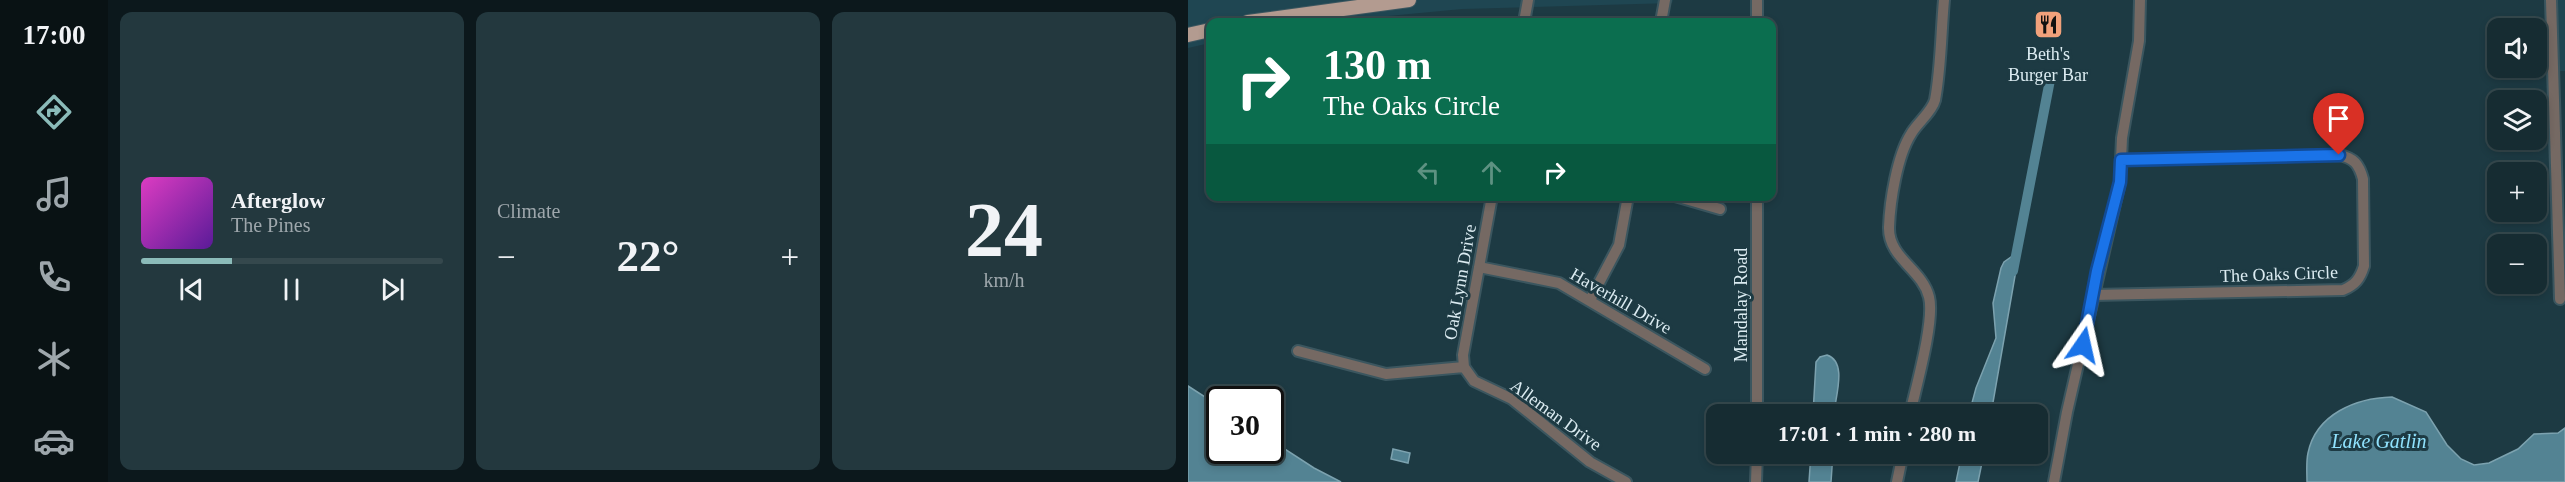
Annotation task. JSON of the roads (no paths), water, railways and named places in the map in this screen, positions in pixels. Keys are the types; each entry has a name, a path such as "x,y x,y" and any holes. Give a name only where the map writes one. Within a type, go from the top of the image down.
{"main road":[{"path":"1277,18 1409,0"},
{"path":"1188,35 1206,31"}],"street":[{"path":"1525,18 1528,0"},
{"path":"1662,18 1665,0"},
{"path":"1757,0 1757,18"},
{"path":"1912,404 1929,320 1929,296 1917,275 1898,254 1889,230 1891,204 1903,149 1934,103 1944,0"},
{"path":"2054,482 2067,412 2120,182 2122,138 2139,41 2140,0"},
{"path":"2551,0 2560,299"},
{"name":"The Oaks Circle","path":"2093,295 2343,290 2352,286 2361,277 2364,266 2364,179 2359,166 2351,158 2339,155 2121,160"},
{"name":"Oak Lynn Drive","path":"1466,370 1463,355 1491,201"},
{"path":"1590,300 1619,245 1627,201"},
{"path":"1692,201 1720,209"},
{"name":"Mandalay Road","path":"1757,201 1757,404"},
{"name":"Haverhill Drive","path":"1479,267 1559,283 1705,369"},
{"path":"1298,351 1386,374 1466,370"},
{"name":"Alleman Drive","path":"1466,370 1474,381 1512,399 1590,462 1626,482"},
{"path":"1756,482 1757,464"},
{"path":"1897,482 1901,464"}],"water":[{"path":"2011,257 2015,258 2015,276 1993,404 1972,404 1996,338 1993,303 2004,262"},
{"path":"1827,355 1837,365 1839,381 1836,404 1814,404 1816,362 1820,357"},
{"path":"1188,386 1206,398 1206,464 1284,464 1284,448 1341,482 1188,482"},
{"name":"Lake Gatlin","path":"2392,397 2426,412 2447,445 2461,459 2474,465 2489,463 2518,449 2534,434 2558,433 2565,428 2565,482 2307,482 2307,456 2312,439 2329,418 2352,405"},
{"path":"1393,449 1410,453 1408,463 1391,459"},
{"path":"1810,464 1832,464 1831,482 1809,482"},
{"path":"1960,464 1982,464 1978,482 1956,482"}],"waterway":[{"path":"2013,271 2050,80"}],"place":[{"name":"Beth's Burger Bar","path":"2048,25"}]}
